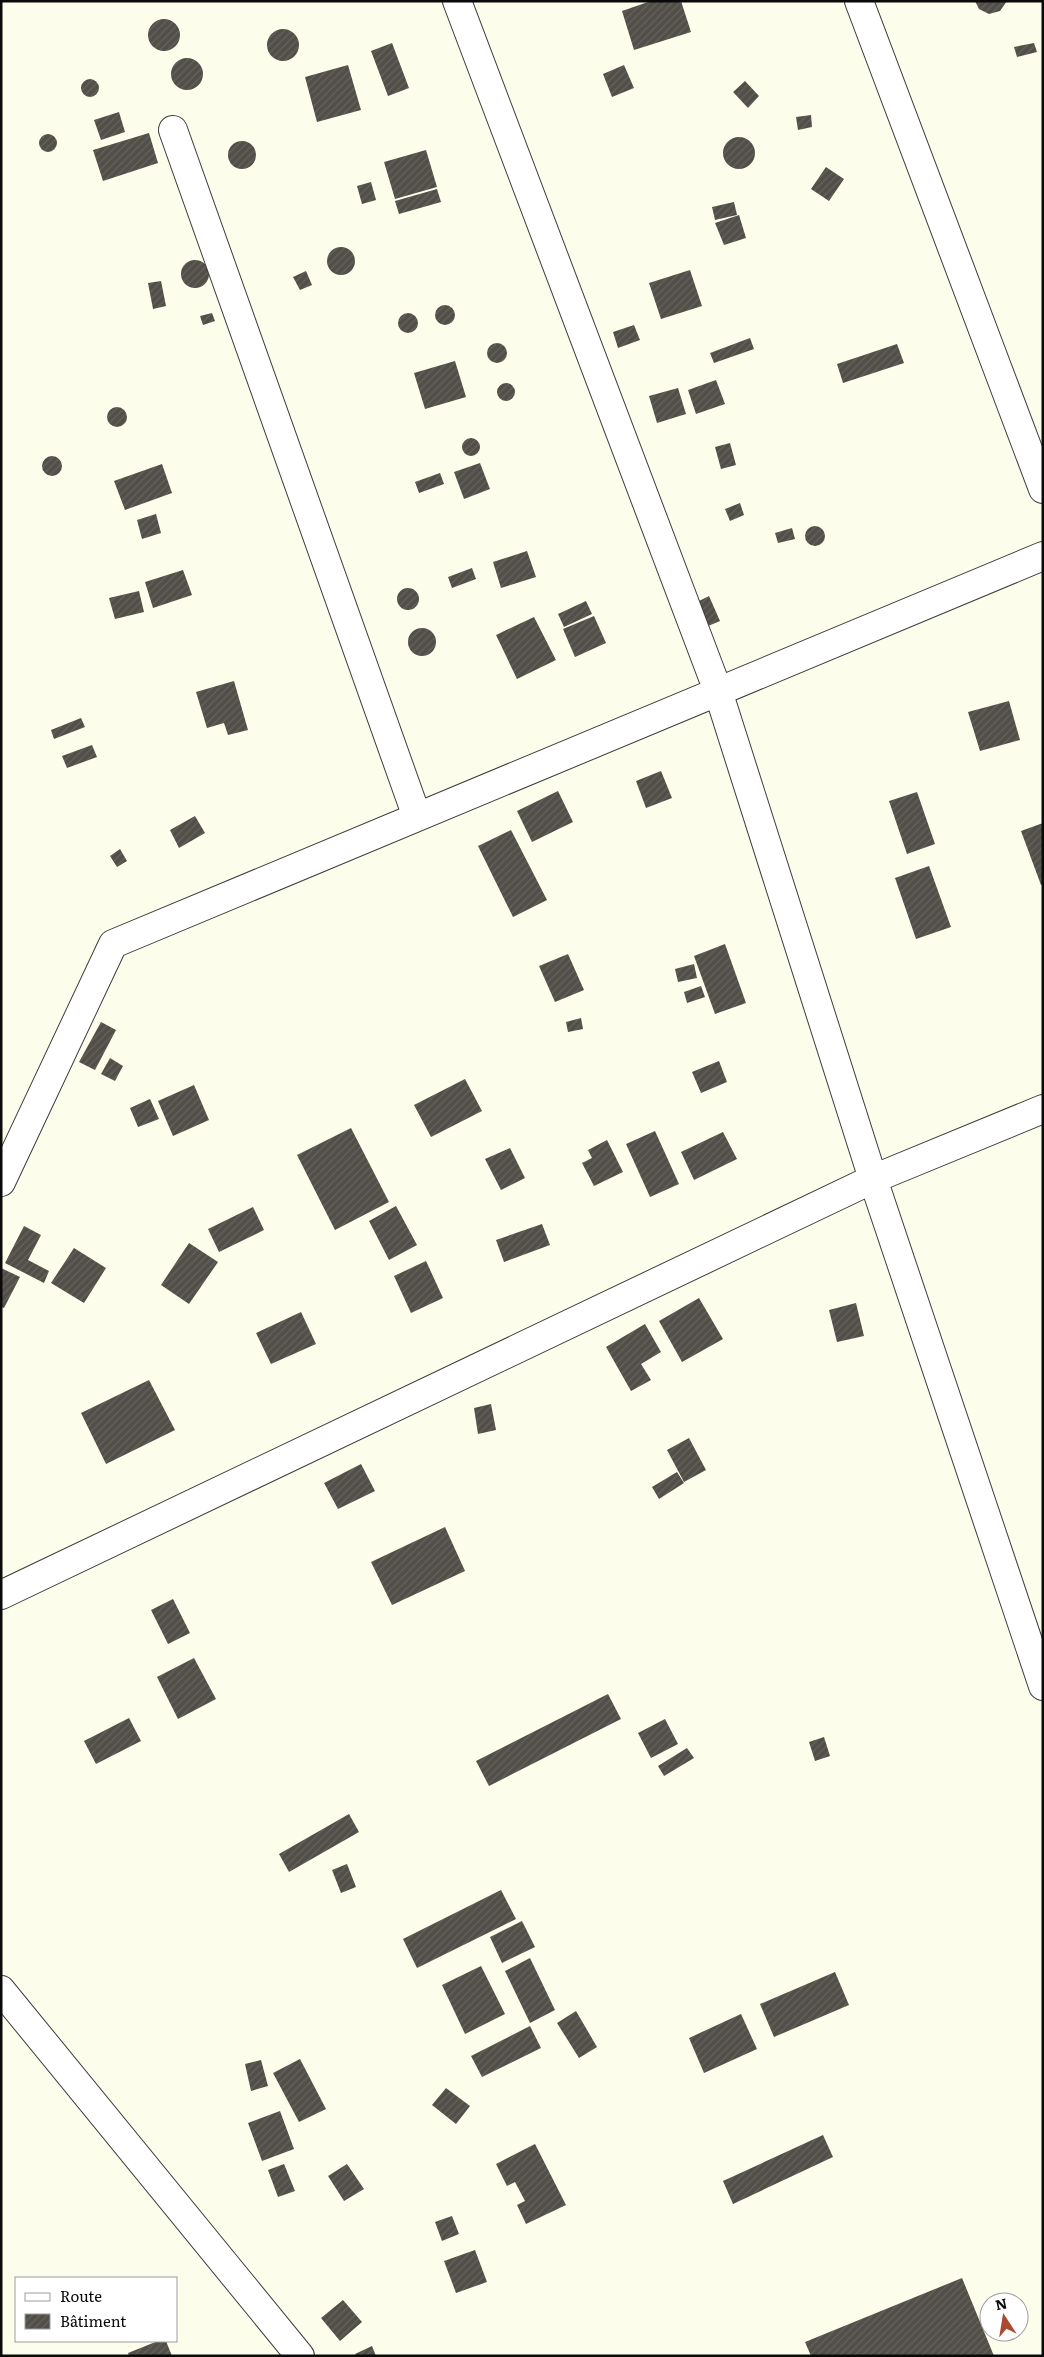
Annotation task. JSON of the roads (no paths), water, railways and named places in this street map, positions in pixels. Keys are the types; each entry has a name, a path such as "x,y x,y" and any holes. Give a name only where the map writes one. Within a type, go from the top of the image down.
{"street":[{"path":"457,1 718,691 872,1179 1043,1686"},
{"path":"859,1 1043,489"},
{"path":"173,130 417,817"},
{"path":"1,1182 113,944 1043,556"},
{"path":"1,1595 872,1179 1043,1109"},
{"path":"1,1990 300,2356"}]}
